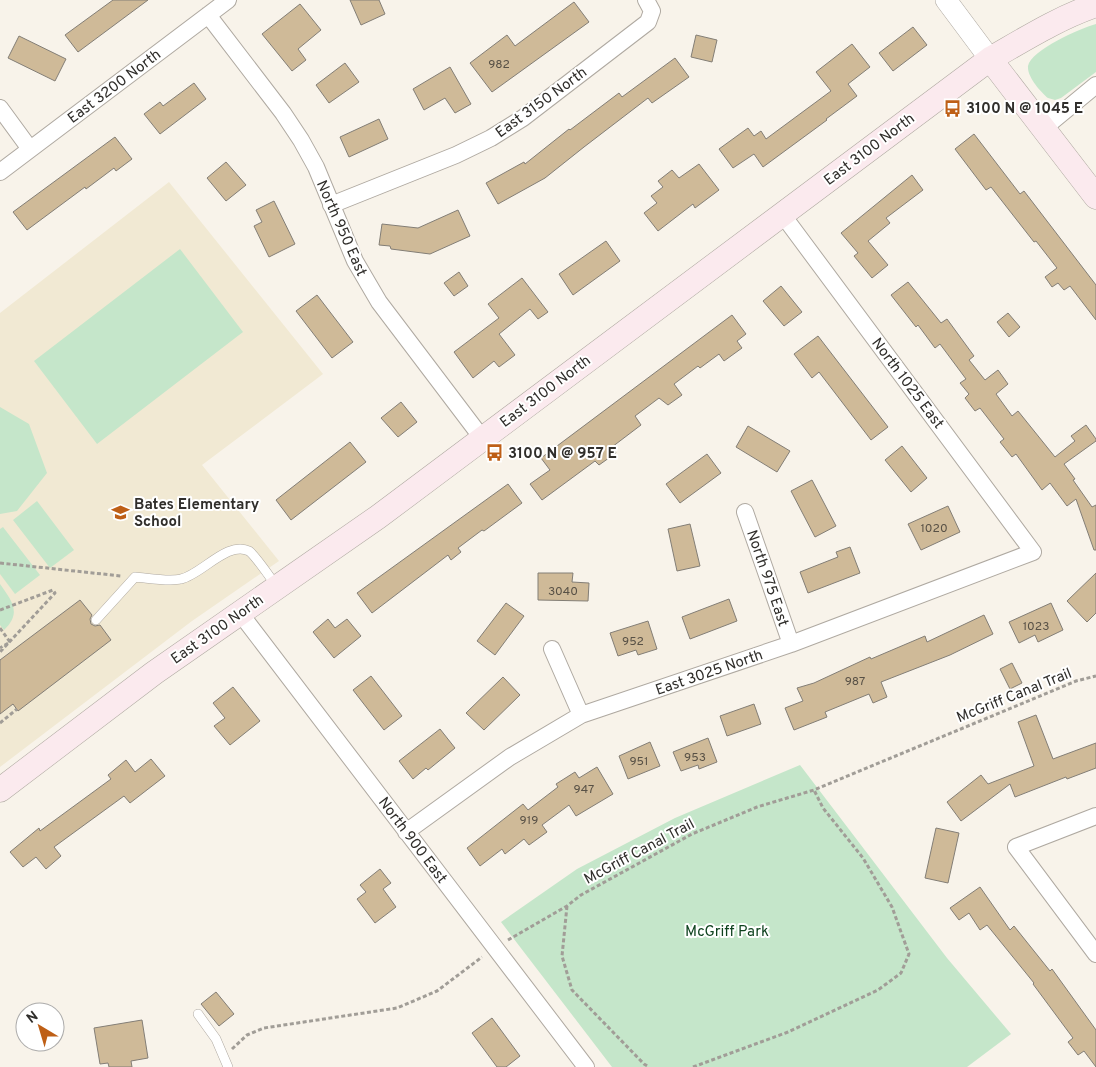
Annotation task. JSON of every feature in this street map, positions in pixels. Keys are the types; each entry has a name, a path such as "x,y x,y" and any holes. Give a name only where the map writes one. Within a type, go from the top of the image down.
{"main road":[{"name":"East 3100 North","path":"0,790 154,673 378,517 990,59 1046,26 1096,5"},
{"path":"990,59 1096,197"}],"street":[{"name":"East 3200 North","path":"0,172 228,0"},
{"path":"946,0 990,59"},
{"name":"East 3150 North","path":"331,205 456,155 497,135 523,118 648,22 649,6"},
{"name":"North 950 East","path":"208,14 283,113 301,140 316,167 354,261 380,302 482,438"},
{"path":"1044,128 1096,85"},
{"path":"0,108 30,149"},
{"name":"North 1025 East","path":"782,214 1033,552"},
{"name":"North 975 East","path":"745,512 791,644"},
{"name":"East 3025 North","path":"406,832 510,757 581,715 791,644 1033,552"},
{"name":"North 900 East","path":"240,614 586,1067"},
{"path":"552,649 581,715"},
{"path":"1096,816 1016,848 1096,954"}],"lane":[{"path":"96,620 135,577 179,580 192,575 228,551 241,549 250,552 277,588"},
{"path":"198,1014 216,1039 228,1067"}],"path":[{"path":"0,563 135,577"},
{"path":"0,610 53,590 55,593 0,652"},
{"path":"0,628 10,642"},
{"path":"0,648 10,642"},
{"name":"McGriff Canal Trail","path":"224,1056 246,1035 264,1028 397,1008 437,991 494,948 567,906 581,895 692,834 757,807 814,790 1076,681 1096,676"},
{"path":"0,723 17,709"},
{"path":"693,1067 788,1032 878,990 901,973 909,954 892,906 863,858 823,808 814,790"},
{"path":"567,906 562,956 572,990 649,1067"}],"shaded area":[{"name":"Bates Elementary School","path":"169,182 323,374 202,465 279,561 192,621 0,767 0,313"}],"green space":[{"path":"1096,24 1096,72 1061,98 1055,100 1048,98 1038,88 1030,75 1028,66 1031,60 1057,40"},
{"path":"180,249 243,332 97,444 34,361"},
{"path":"0,407 29,424 47,473 17,511 0,514"},
{"path":"37,501 74,550 50,568 13,520"},
{"path":"3,527 40,575 15,594 0,574 0,529"},
{"path":"0,584 11,602 14,612 13,618 4,630 0,625"},
{"name":"McGriff Park","path":"800,765 947,958 1011,1034 967,1067 612,1067 501,922 577,869 675,818"}],"building":[{"path":"113,0 148,0 78,52 65,35"},
{"path":"350,0 379,0 385,14 361,25"},
{"path":"574,2 589,22 492,92 470,63 507,35 515,46"},
{"path":"300,4 321,30 298,49 306,60 292,71 262,34"},
{"path":"913,27 927,45 893,71 879,53"},
{"path":"696,35 717,40 712,62 691,57"},
{"path":"19,36 66,59 55,81 8,58"},
{"path":"852,44 870,67 848,84 857,96 763,167 754,154 733,168 719,149 748,128 754,136 761,131 766,139 831,91 816,72"},
{"path":"675,58 689,77 652,103 648,98 545,178 498,204 486,183 524,162 525,164 619,93 622,97"},
{"path":"345,63 359,82 329,103 316,85"},
{"path":"450,67 471,104 455,113 445,98 424,110 413,89"},
{"path":"194,83 206,99 160,134 144,114 160,102 163,106"},
{"path":"379,119 388,139 349,157 340,137"},
{"path":"974,134 1020,194 1024,191 1096,285 1096,320 1070,286 1064,290 1058,283 1052,287 1045,277 1057,268 991,187 986,190 955,149"},
{"path":"115,137 132,159 116,171 114,168 86,189 85,187 27,230 13,212"},
{"path":"226,162 246,185 226,201 207,178"},
{"path":"699,164 719,190 695,208 693,204 658,231 644,213 657,203 651,196 663,187 658,181 672,170 679,178"},
{"path":"912,175 923,190 886,218 890,223 868,241 888,265 872,278 854,256 858,253 841,233"},
{"path":"274,201 295,244 269,257 254,226 262,222 256,210"},
{"path":"458,210 470,236 430,254 391,249 390,246 379,245 382,224 418,228"},
{"path":"606,241 620,261 573,295 559,274"},
{"path":"459,272 468,286 454,296 444,283"},
{"path":"522,278 548,312 538,319 530,309 499,334 515,355 499,367 494,361 473,378 454,352 499,318 488,304"},
{"path":"908,282 941,323 947,319 974,356 969,360 985,380 998,370 1008,384 996,394 1012,416 1018,411 1055,457 1075,441 1071,436 1086,425 1096,439 1096,441 1064,464 1092,507 1096,505 1096,550 1094,550 1076,499 1067,506 1050,483 1042,490 1016,454 1012,457 1000,442 1004,439 980,408 975,411 965,398 969,394 960,383 966,379 940,344 935,348 918,325 916,327 891,295"},
{"path":"781,286 802,312 784,326 763,301"},
{"path":"317,295 353,342 332,358 296,311"},
{"path":"1008,313 1020,327 1009,337 997,322"},
{"path":"732,315 746,334 737,341 742,348 724,361 719,354 700,368 698,366 674,384 682,395 668,405 659,398 635,416 641,425 612,447 616,453 599,465 595,461 542,500 530,484 550,470 541,458"},
{"path":"818,336 888,427 871,440 819,372 812,378 794,354"},
{"path":"401,402 417,422 398,437 381,418"},
{"path":"748,426 790,451 777,472 736,447"},
{"path":"350,442 366,462 291,520 276,500"},
{"path":"902,446 927,478 911,492 885,460"},
{"path":"707,454 721,473 680,503 666,484"},
{"path":"812,480 836,526 815,537 791,491"},
{"path":"508,484 522,503 458,548 461,552 451,560 448,555 372,613 357,593"},
{"path":"948,506 960,532 921,550 908,524"},
{"path":"690,524 700,566 677,571 668,529"},
{"path":"850,547 860,573 808,593 800,572 838,557 836,552"},
{"path":"538,573 573,573 572,582 589,583 588,601 538,600"},
{"path":"1096,573 1096,613 1087,622 1067,601"},
{"path":"729,599 737,621 690,639 682,617"},
{"path":"80,600 92,615 90,619 91,624 95,626 100,625 111,640 18,711 13,704 0,714 0,660"},
{"path":"506,603 524,616 495,655 477,641"},
{"path":"1051,603 1063,630 1038,642 1035,635 1019,643 1009,622"},
{"path":"984,615 993,634 950,655 881,682 887,697 873,703 869,694 825,712 827,717 794,730 785,708 803,701 797,688 814,683 870,657 871,659 925,636 927,642"},
{"path":"328,619 335,628 347,619 361,636 334,658 313,632"},
{"path":"648,621 657,649 638,655 636,650 618,656 610,633"},
{"path":"1012,663 1022,683 1010,689 1000,669"},
{"path":"371,676 402,716 384,730 353,690"},
{"path":"503,677 520,695 484,730 466,713"},
{"path":"233,687 260,721 230,745 214,726 225,718 213,703"},
{"path":"754,704 761,724 727,736 720,716"},
{"path":"1036,715 1053,759 1096,743 1096,768 1067,779 1066,777 1015,797 1010,784 961,821 947,802 981,775 988,784 1034,766 1018,722"},
{"path":"440,729 455,748 428,770 426,768 413,779 399,761"},
{"path":"708,738 717,762 699,769 698,765 681,771 673,752"},
{"path":"650,742 660,766 628,779 619,756"},
{"path":"151,759 165,776 130,803 124,796 54,847 61,856 46,869 36,857 23,867 10,852 39,828 40,831 111,779 108,775 126,760 135,772"},
{"path":"597,767 613,794 576,816 569,805 542,825 547,832 529,845 524,839 505,854 502,849 480,866 467,848 523,804 528,810 558,787 556,784 575,772 579,778"},
{"path":"936,828 959,833 948,883 925,878"},
{"path":"380,869 391,883 383,889 396,907 375,923 357,899 366,892 360,885"},
{"path":"980,887 1010,930 1014,926 1050,971 1052,969 1096,1030 1096,1067 1084,1051 1078,1055 1068,1042 1073,1038 1034,983 987,925 980,930 969,913 959,920 950,908"},
{"path":"216,992 234,1014 219,1026 201,1004"},
{"path":"492,1018 520,1056 506,1067 497,1067 472,1033"},
{"path":"142,1020 148,1058 131,1061 132,1067 109,1067 108,1063 100,1064 94,1028"}],"place":[{"name":"3100 N @ 1045 E","path":"952,108"},
{"name":"3100 N @ 957 E","path":"494,453"},
{"name":"Bates Elementary School","path":"120,513"}]}
